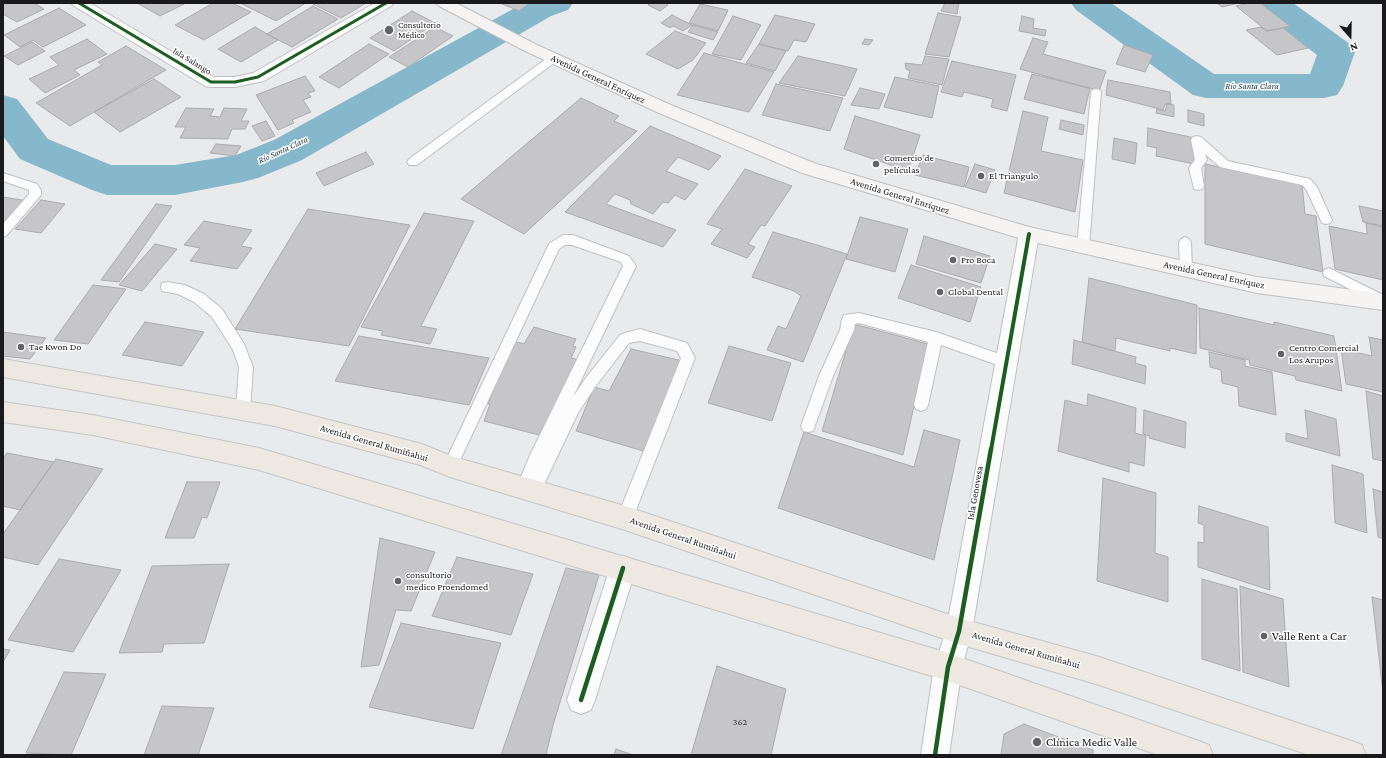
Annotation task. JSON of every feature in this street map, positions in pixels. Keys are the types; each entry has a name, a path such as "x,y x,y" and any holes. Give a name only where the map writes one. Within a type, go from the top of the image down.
{"highway":[{"name":"Avenida General Rumiñahui","path":"3,368 283,418 422,455 450,466 625,518 959,631 1096,670 1352,755"},
{"path":"3,412 94,425 259,459 948,666 1199,755"}],"main road":[{"name":"Avenida General Enríquez","path":"444,3 480,20 531,48 666,110 808,168 1029,234 1083,247 1257,285 1383,302"}],"street":[{"name":"Isla Salango","path":"79,3 212,82 235,82 258,76 386,3"},
{"name":"Isla Genovesa","path":"935,755 948,666 959,631 1029,234"},
{"path":"581,700 623,568"}],"lane":[{"path":"413,162 554,58"},
{"path":"1083,247 1096,92"},
{"path":"1198,186 1195,168 1200,160 1197,140 1224,164 1306,182 1311,187 1326,220"},
{"path":"3,177 33,187 36,190 35,196 3,232"},
{"path":"450,466 554,246 563,240 573,240 625,259 630,266 535,460 529,489"},
{"path":"1185,242 1186,270"},
{"path":"1329,273 1383,302"},
{"path":"167,287 180,290 200,298 217,313 228,330 239,348 246,367 243,410"},
{"path":"808,426 849,319 859,318 936,338 1006,362"},
{"path":"529,489 574,408 590,383 625,339 640,335 682,347 688,358 625,518"},
{"path":"922,405 936,338"}],"building":[{"path":"3,3 34,3 44,9 17,22 3,14"},
{"path":"137,3 182,3 184,4 160,16"},
{"path":"213,3 232,3 251,12 204,40 175,25"},
{"path":"240,3 306,3 276,21"},
{"path":"311,3 366,3 341,18"},
{"path":"500,3 530,3 519,11"},
{"path":"651,3 665,3 668,5 660,11 648,5"},
{"path":"945,3 959,3 957,14 941,11"},
{"path":"1217,3 1239,3 1222,7"},
{"path":"1249,3 1260,3 1290,26 1267,31 1236,6"},
{"path":"700,4 728,10 718,31 689,23"},
{"path":"313,6 338,19 292,47 267,34"},
{"path":"59,8 86,25 43,47 33,40 20,47 4,35"},
{"path":"412,11 435,23 394,51 370,38"},
{"path":"938,13 961,17 949,57 925,54"},
{"path":"672,15 692,25 683,31 673,26 670,28 661,23"},
{"path":"775,15 815,24 806,42 794,40 788,51 759,44"},
{"path":"733,16 761,25 741,60 712,54"},
{"path":"1022,16 1034,19 1033,28 1046,30 1045,36 1019,31"},
{"path":"693,25 718,32 713,40 688,32"},
{"path":"255,27 278,40 241,62 218,49"},
{"path":"435,27 453,36 408,67 389,57"},
{"path":"1261,27 1267,31 1283,28 1308,48 1277,55 1246,30"},
{"path":"675,31 706,43 693,60 678,69 646,54"},
{"path":"1033,38 1048,42 1043,54 1106,71 1099,91 1020,69"},
{"path":"87,39 107,54 74,70 80,75 45,93 29,79 59,65 50,57"},
{"path":"865,39 873,40 869,45 862,44"},
{"path":"32,42 45,51 18,65 4,56"},
{"path":"369,44 389,54 339,88 319,77"},
{"path":"759,44 786,51 775,71 746,63"},
{"path":"1124,45 1153,55 1145,72 1116,64"},
{"path":"126,46 166,70 70,126 36,103 102,65 98,62"},
{"path":"704,53 774,72 749,112 677,95"},
{"path":"798,56 857,69 845,96 779,83"},
{"path":"925,56 949,59 942,85 908,78 910,71 906,69 905,63 922,65"},
{"path":"952,61 1016,75 1007,111 991,107 993,99 964,92 962,97 941,92"},
{"path":"1032,74 1090,88 1084,114 1024,99"},
{"path":"305,76 315,91 308,93 311,97 303,100 311,112 292,120 294,123 278,130 256,95"},
{"path":"895,77 939,86 932,118 884,107"},
{"path":"154,79 181,97 120,132 94,112"},
{"path":"1108,80 1170,92 1171,104 1166,103 1163,110 1106,95"},
{"path":"776,84 843,98 830,131 762,115"},
{"path":"860,88 885,94 879,109 851,105"},
{"path":"581,98 619,116 614,121 637,131 524,234 461,199"},
{"path":"1167,104 1174,105 1174,117 1156,113 1157,109 1165,111"},
{"path":"186,108 214,109 210,116 220,117 224,108 247,109 241,121 249,121 245,129 232,129 228,139 180,138 186,127 175,127"},
{"path":"1188,110 1204,114 1204,126 1188,122"},
{"path":"1023,111 1048,117 1041,151 1083,160 1075,212 1004,193"},
{"path":"855,116 920,135 908,171 844,149"},
{"path":"1061,120 1084,125 1083,135 1059,129"},
{"path":"266,121 275,136 262,141 252,126"},
{"path":"650,126 721,156 709,170 678,157 666,171 698,184 685,200 675,195 668,203 663,202 653,214 631,204 630,200 615,194 606,204 676,230 663,247 565,212"},
{"path":"1148,128 1195,138 1194,164 1156,156 1157,148 1147,146"},
{"path":"1114,138 1137,143 1135,164 1112,159"},
{"path":"216,144 241,146 235,156 210,153"},
{"path":"366,152 374,164 324,186 316,173"},
{"path":"923,155 969,167 964,187 915,175"},
{"name":"El Triangulo","path":"975,164 995,170 986,193 965,187"},
{"path":"1205,164 1302,184 1305,214 1316,216 1323,272 1205,244"},
{"path":"745,169 792,186 765,226 761,225 748,244 755,247 747,258 711,244 722,229 707,224"},
{"path":"3,197 28,201 3,228"},
{"path":"41,200 65,204 41,233 15,229"},
{"path":"156,204 172,206 119,282 101,280"},
{"path":"1359,206 1383,211 1383,226 1363,222"},
{"path":"308,209 410,225 349,346 235,329"},
{"path":"424,213 474,221 421,326 437,329 430,344 381,335 383,331 361,327"},
{"path":"860,217 908,229 895,272 846,259"},
{"path":"204,221 252,230 241,246 252,248 237,269 190,261 200,248 184,245"},
{"path":"1366,223 1383,227 1383,280 1335,269 1329,226 1367,234"},
{"path":"773,232 847,254 803,362 767,350 778,326 786,329 801,296 794,291 752,277"},
{"name":"Pro Boca","path":"924,236 990,256 981,283 916,264"},
{"path":"155,244 177,249 142,291 119,285"},
{"name":"Global Dental","path":"911,265 981,287 970,322 898,298"},
{"path":"1089,278 1197,305 1196,354 1170,348 1170,351 1116,338 1115,351 1082,342"},
{"path":"93,285 126,289 88,344 54,340"},
{"name":"Centro Comercial Los Arupos","path":"1199,308 1274,325 1274,322 1334,336 1342,391 1296,380 1295,376 1250,365 1249,360 1200,348"},
{"path":"145,322 204,332 182,366 122,355"},
{"path":"854,324 928,344 903,455 822,431"},
{"path":"534,327 576,339 573,346 576,347 571,358 579,360 543,436 484,421 490,404 488,404 513,341 524,344"},
{"name":"Tae Kwon Do","path":"3,332 46,338 30,359 3,356"},
{"path":"359,336 489,358 469,405 335,381"},
{"path":"1369,337 1383,340 1383,392 1346,384 1341,349 1372,356"},
{"path":"1074,340 1136,357 1135,363 1146,366 1145,384 1072,364"},
{"path":"729,346 791,363 772,421 708,403"},
{"path":"631,349 683,361 643,451 576,431 594,387 609,391"},
{"path":"1209,352 1245,360 1245,366 1272,372 1276,415 1239,406 1238,387 1222,383 1221,370 1210,367"},
{"path":"1366,391 1383,396 1383,461 1373,459"},
{"path":"1088,394 1136,408 1135,433 1146,436 1144,466 1129,462 1129,472 1058,451 1065,400 1087,406"},
{"path":"1144,410 1186,422 1185,448 1149,438 1150,436 1143,434"},
{"path":"1305,410 1336,419 1340,456 1286,441 1286,433 1308,439"},
{"path":"924,430 960,440 934,560 778,508 804,432 914,467"},
{"path":"7,453 54,462 20,510 3,506 3,458"},
{"path":"56,459 103,469 38,565 3,557 3,534"},
{"path":"1332,465 1363,474 1367,533 1335,523"},
{"path":"1103,478 1156,493 1155,553 1168,557 1168,602 1097,581"},
{"path":"187,482 220,482 207,518 202,517 194,538 165,538"},
{"path":"1373,489 1383,492 1383,539 1378,537"},
{"path":"1199,506 1268,527 1270,590 1198,567 1198,542 1204,543 1204,525 1198,523"},
{"name":"consultorio medico Proendomed","path":"380,538 435,552 411,611 396,610 379,665 361,667"},
{"path":"457,557 533,574 511,635 432,616"},
{"path":"59,559 121,570 73,652 8,640"},
{"path":"229,564 204,643 164,644 162,652 119,653 152,566"},
{"path":"566,568 599,575 553,725 546,755 501,755"},
{"path":"1202,579 1237,589 1240,671 1202,659"},
{"name":"Valle Rent a Car","path":"1240,586 1283,599 1289,687 1243,672"},
{"path":"1372,597 1383,600 1383,692"},
{"path":"401,623 501,643 473,729 369,707"},
{"path":"3,649 10,650 3,662"},
{"path":"717,666 786,689 771,755 691,755"},
{"path":"64,672 106,674 71,755 26,753"},
{"path":"162,706 214,708 198,755 144,755"},
{"name":"Clínica Medic Valle","path":"1024,724 1093,750 1093,755 1001,755 1004,734"},
{"path":"616,749 633,755 614,755"}],"waterway":[{"name":"Río Santa Clara","path":"3,108 34,149 107,180 175,180 243,168 288,150 539,9 556,3"},
{"name":"Río Santa Clara","path":"1088,3 1206,86 1324,86 1337,52 1271,3"}],"cycle path":[{"path":"79,3 211,82 235,82 258,77 386,3"},
{"path":"935,755 948,667 959,631 1029,234"},
{"path":"581,700 623,568"}],"place":[{"name":"Consultorio Médico","path":"389,30"},
{"name":"Comercio de películas","path":"876,164"},
{"name":"El Triangulo","path":"981,176"},
{"name":"Pro Boca","path":"953,260"},
{"name":"Global Dental","path":"940,292"},
{"name":"Tae Kwon Do","path":"21,347"},
{"name":"Centro Comercial Los Arupos","path":"1281,354"},
{"name":"consultorio medico Proendomed","path":"398,581"},
{"name":"Valle Rent a Car","path":"1264,636"},
{"name":"Clínica Medic Valle","path":"1037,742"}]}
